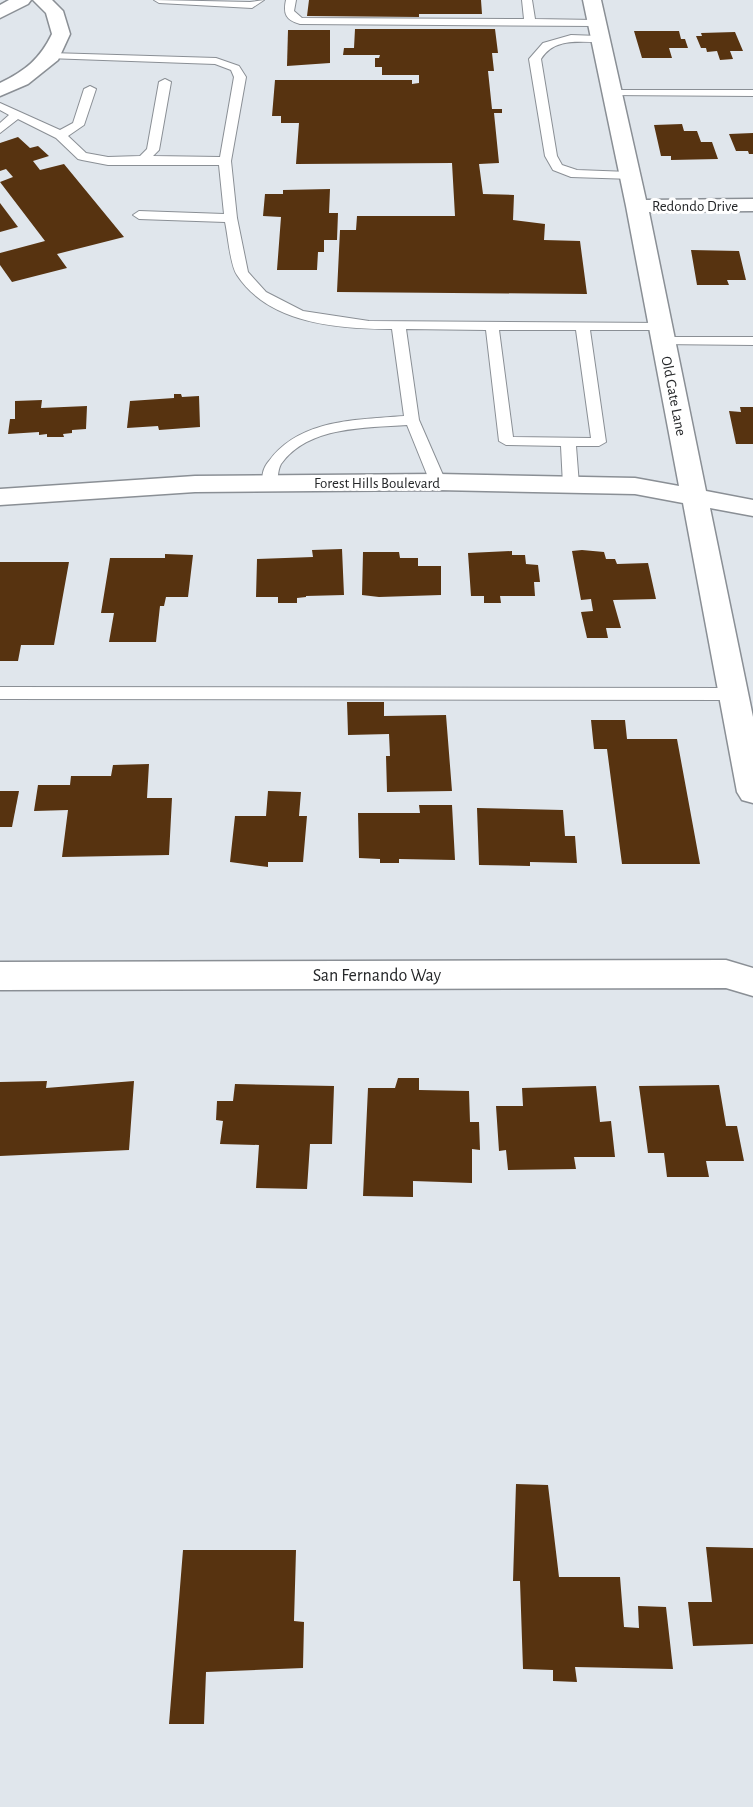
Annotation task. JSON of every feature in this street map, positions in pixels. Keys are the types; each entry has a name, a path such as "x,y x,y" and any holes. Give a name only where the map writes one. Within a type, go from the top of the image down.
{"street":[{"path":"0,13 22,0"},
{"path":"0,90 21,80 51,56 61,34 54,11 42,0"},
{"name":"Old Gate Lane","path":"595,21 637,206 732,694 746,724 753,792"},
{"name":"Redondo Drive","path":"637,206 753,205"},
{"name":"Forest Hills Boulevard","path":"0,497 195,484 438,482 635,486 753,508"},
{"name":"San Fernando Way","path":"0,976 726,974 753,982"}],"lane":[{"path":"159,0 252,5 260,0"},
{"path":"291,0 289,11 292,17 300,21 595,21"},
{"path":"527,0 530,22"},
{"path":"595,21 540,48 535,59 551,156 557,167 575,174 629,176"},
{"path":"51,56 216,61 235,68 240,77 225,161 231,218 242,273 261,295 300,315 369,325 582,326 753,341"},
{"path":"143,160 153,150 165,82"},
{"path":"60,135 78,125 90,88"},
{"path":"611,93 753,93"},
{"path":"0,106 60,135 82,156 108,161 225,161"},
{"path":"0,129 16,114"},
{"path":"139,215 231,218"},
{"path":"398,325 412,420 438,482"},
{"path":"492,325 506,441 599,441 582,326"},
{"path":"270,483 272,466 288,448 311,435 331,427 412,420"},
{"path":"568,442 571,485"},
{"path":"0,693 732,694"}],"building":[{"path":"309,0 481,0 482,14 419,14 419,17 307,16"},
{"path":"355,29 495,29 498,53 492,53 494,71 488,71 492,109 502,109 502,113 494,113 499,163 479,164 483,194 514,195 513,220 545,224 544,240 580,241 587,294 337,292 340,230 356,230 357,216 455,216 452,163 296,164 299,123 281,123 281,116 272,116 275,80 412,80 412,84 419,83 419,75 382,75 382,67 375,67 375,58 379,58 380,55 343,55 344,48 354,48"},
{"path":"288,30 330,30 330,63 287,66"},
{"path":"634,31 679,31 681,39 685,39 688,48 669,48 672,58 642,58"},
{"path":"735,32 743,51 730,51 733,59 720,60 717,51 707,52 706,48 701,48 696,36 702,36 701,33"},
{"path":"682,124 684,131 697,131 701,142 712,142 718,159 671,160 671,156 661,156 654,125"},
{"path":"753,133 753,154 749,154 748,151 736,151 729,134"},
{"path":"18,137 30,148 38,146 49,156 33,161 40,170 64,164 124,237 57,254 67,268 12,282 0,265 0,253 45,241 0,182 13,177 6,169 0,171 0,143"},
{"path":"330,189 329,213 338,213 337,240 324,240 324,252 318,252 317,270 277,270 281,217 263,216 265,194 283,194 283,190"},
{"path":"0,203 18,227 0,232"},
{"path":"691,250 739,251 746,280 727,280 729,285 697,285"},
{"path":"174,394 181,394 182,397 199,396 200,427 159,430 158,426 127,428 130,401 174,398"},
{"path":"42,400 41,408 87,406 86,429 72,430 72,433 63,434 64,437 47,437 47,434 39,435 39,432 8,434 10,419 15,419 15,401"},
{"path":"740,407 753,407 753,444 736,444 729,411 741,412"},
{"path":"342,549 344,595 306,596 297,598 297,603 278,603 278,597 256,597 257,559 313,557 312,550"},
{"path":"512,551 512,555 525,555 526,564 538,565 540,582 534,582 535,596 500,596 501,603 484,603 484,596 471,596 468,553"},
{"path":"572,551 604,552 606,559 615,559 617,564 648,563 656,599 613,600 621,628 606,628 608,638 587,638 581,612 593,611 591,599 581,600"},
{"path":"363,552 399,552 400,558 418,558 418,566 441,566 441,595 379,597 362,595"},
{"path":"165,554 193,555 188,597 166,597 164,606 160,606 156,642 109,642 114,613 101,613 110,558 165,558"},
{"path":"0,562 69,562 54,645 21,645 18,661 0,661"},
{"path":"347,702 384,702 384,716 446,715 452,791 387,792 386,756 390,756 389,734 348,735"},
{"path":"591,720 625,720 627,739 677,739 700,864 622,864 607,749 594,749"},
{"path":"149,764 147,798 172,798 169,855 62,857 68,810 34,811 38,785 70,785 71,776 111,776 113,765"},
{"path":"0,791 19,791 12,827 0,827"},
{"path":"268,791 301,792 299,816 307,816 303,862 268,862 268,867 230,862 235,816 266,816"},
{"path":"419,805 452,805 455,860 399,859 399,863 380,863 380,859 359,858 358,813 420,813"},
{"path":"477,808 563,810 565,836 575,836 577,863 530,862 530,866 479,865"},
{"path":"398,1078 419,1078 419,1090 469,1091 470,1122 479,1122 480,1150 472,1149 472,1183 413,1181 413,1197 363,1196 368,1088 395,1088"},
{"path":"47,1081 46,1088 134,1081 129,1150 0,1156 0,1082"},
{"path":"235,1084 334,1086 332,1144 310,1144 307,1189 256,1188 259,1145 220,1144 223,1121 216,1120 217,1101 233,1101"},
{"path":"719,1085 726,1126 737,1126 744,1161 706,1161 709,1177 667,1177 664,1153 648,1153 639,1086"},
{"path":"596,1086 600,1122 611,1121 615,1157 574,1157 576,1169 508,1170 506,1150 499,1151 496,1106 523,1106 522,1088"},
{"path":"516,1484 548,1485 559,1577 620,1577 624,1627 639,1628 638,1606 666,1607 673,1669 575,1667 577,1682 553,1681 553,1670 523,1669 520,1581 513,1581"},
{"path":"706,1547 753,1548 753,1644 693,1646 688,1602 712,1602"},
{"path":"183,1550 296,1550 294,1621 304,1622 303,1668 206,1672 204,1724 169,1724"}]}
